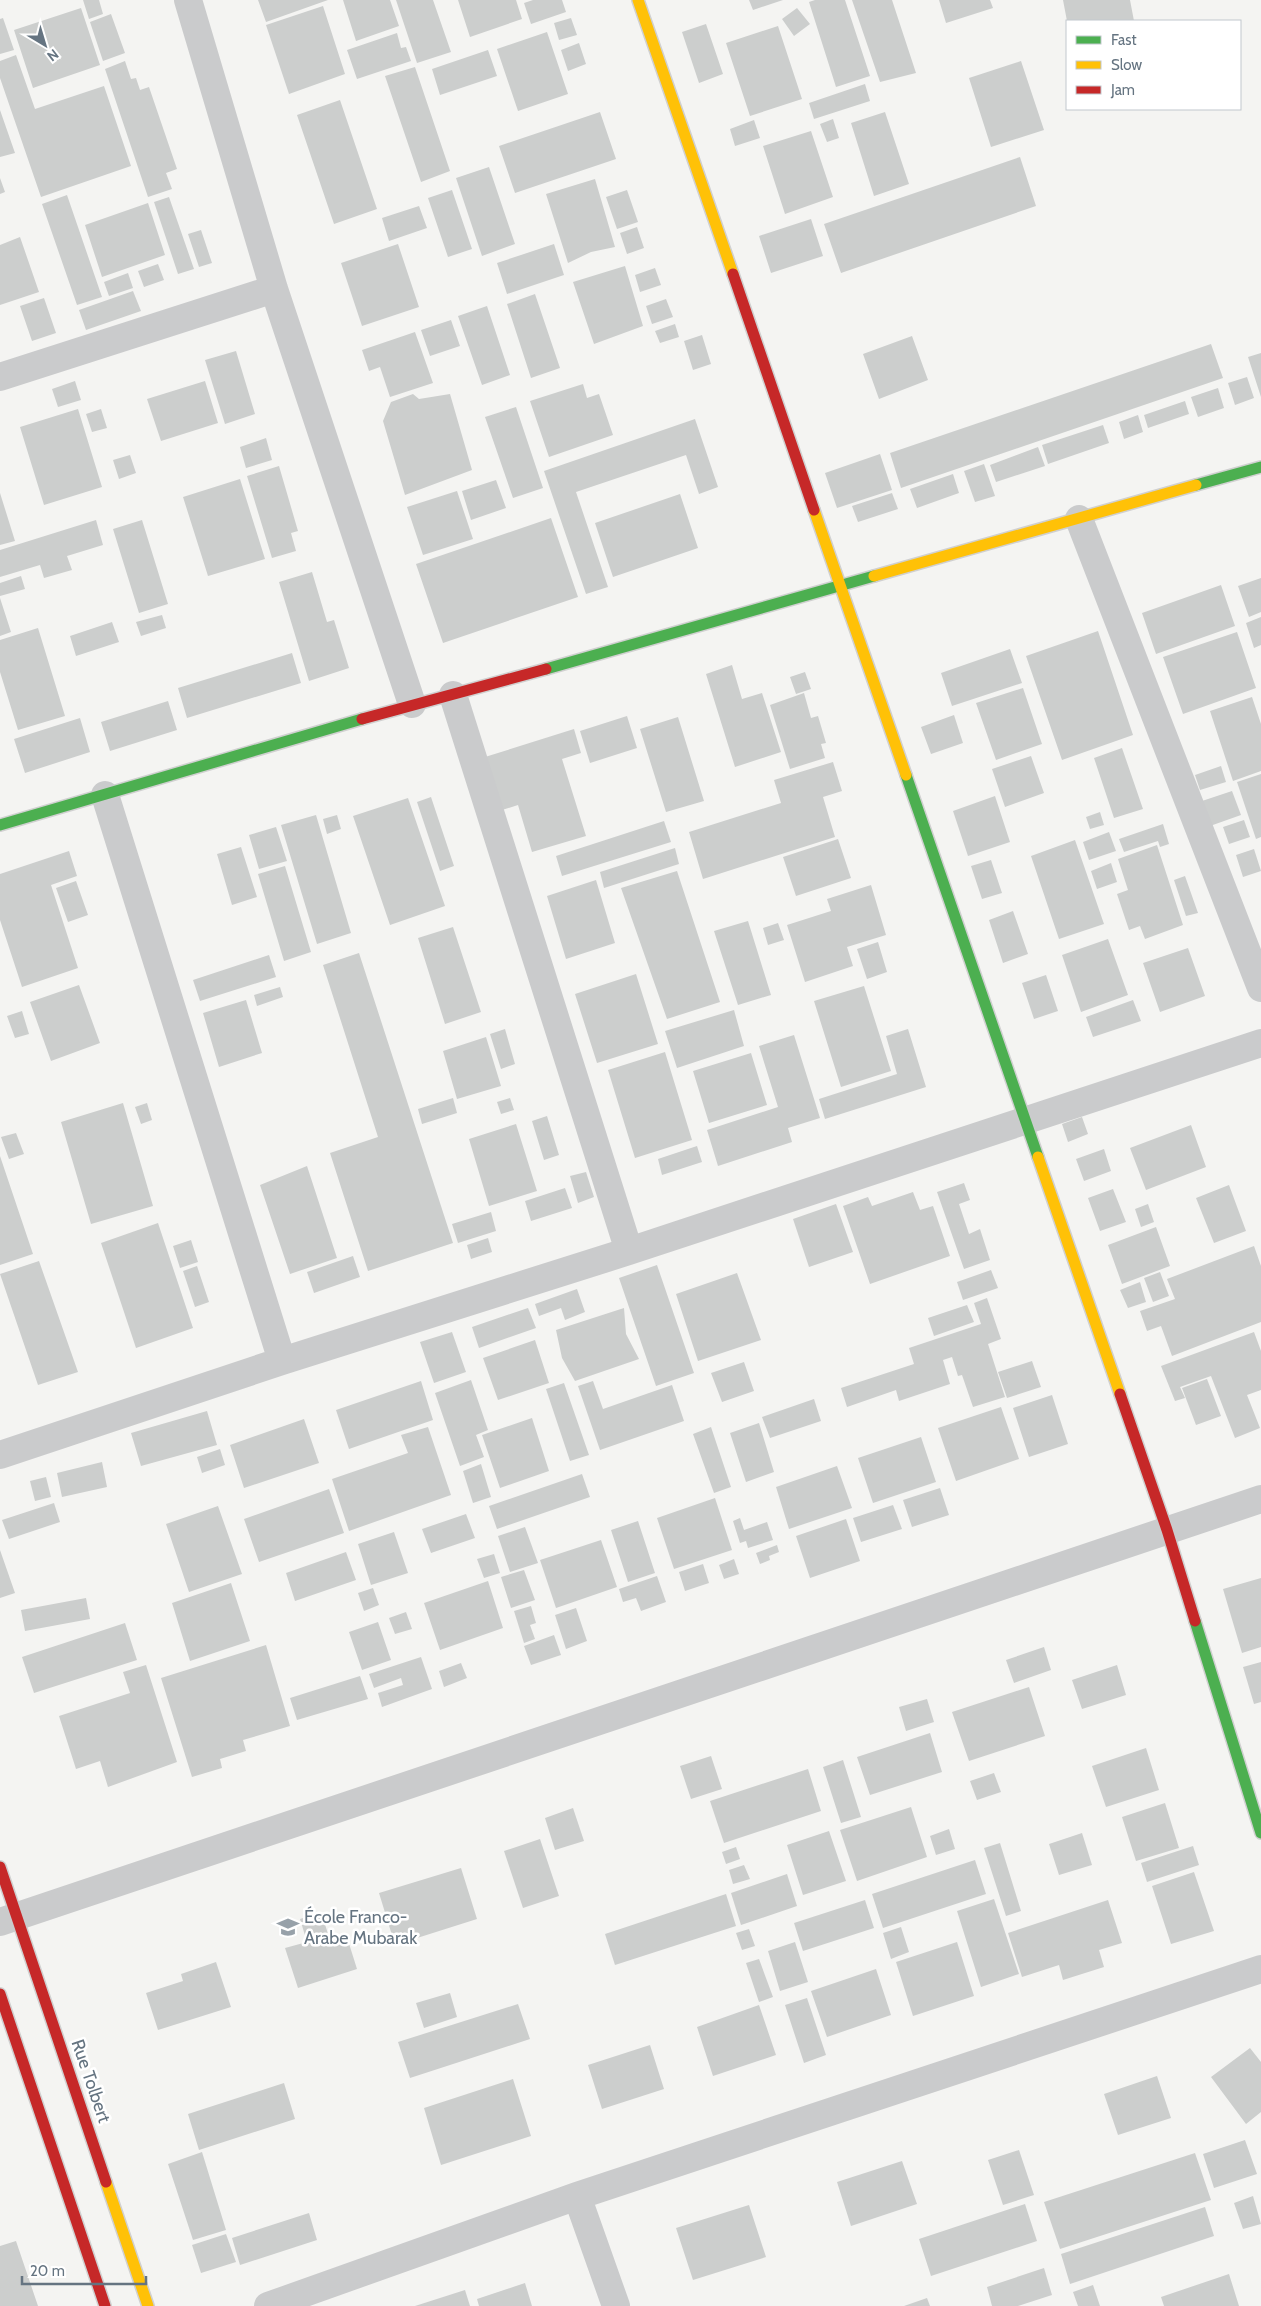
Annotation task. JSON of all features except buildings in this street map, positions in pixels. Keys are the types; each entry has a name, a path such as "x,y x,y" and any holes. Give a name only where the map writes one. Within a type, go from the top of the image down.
{"street":[{"path":"188,0 274,289 412,704"},
{"path":"638,0 840,588 1168,1530 1261,1833"},
{"path":"0,377 274,289"},
{"path":"0,825 412,704 453,695 840,588 1261,467"},
{"path":"1080,519 1261,988"},
{"path":"453,695 629,1251"},
{"path":"105,795 282,1361"},
{"path":"0,1455 282,1361 629,1251 1261,1043"},
{"path":"9,1919 1261,1498"},
{"name":"Rue Tolbert","path":"0,1867 9,1919 148,2306"},
{"path":"268,2306 577,2196 1261,1968"},
{"path":"0,1994 105,2306"},
{"path":"577,2196 616,2306"}],"traffic: fast":[{"path":"1196,485 1261,467"},
{"path":"546,669 874,576"},
{"path":"0,825 362,719"},
{"path":"906,775 1038,1157"},
{"path":"1195,1621 1261,1833"}],"traffic: slow":[{"path":"638,0 733,274"},
{"path":"874,576 1196,485"},
{"path":"814,510 906,775"},
{"path":"1038,1157 1120,1394"},
{"path":"106,2182 148,2306"}],"traffic: jam":[{"path":"733,274 814,510"},
{"path":"362,719 546,669"},
{"path":"1120,1394 1167,1530 1195,1621"},
{"path":"0,1867 106,2182"},
{"path":"0,1994 105,2306"}],"place":[{"name":"École Franco- Arabe Mubarak","path":"288,1927"}]}
